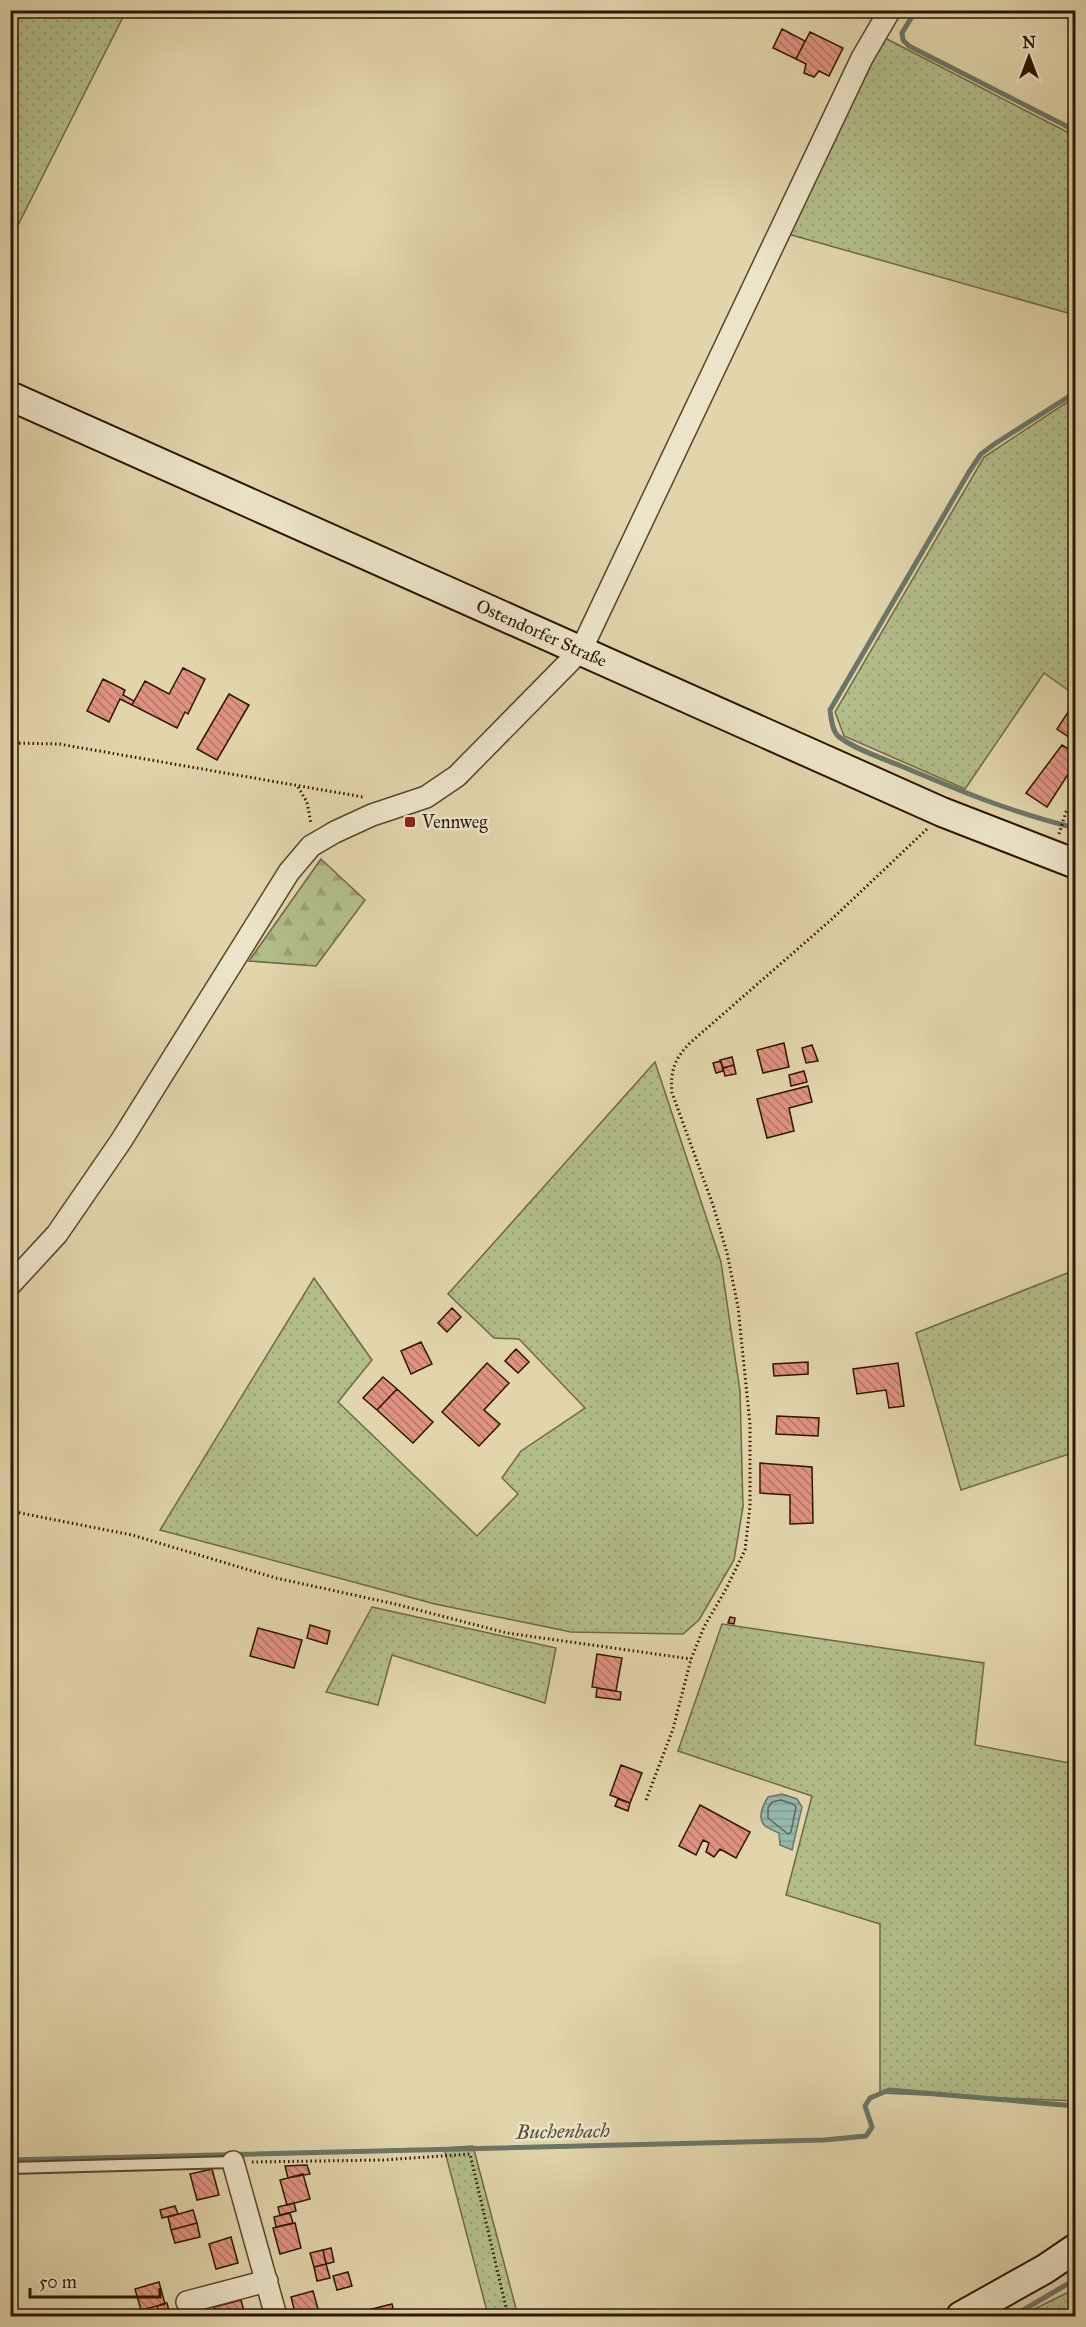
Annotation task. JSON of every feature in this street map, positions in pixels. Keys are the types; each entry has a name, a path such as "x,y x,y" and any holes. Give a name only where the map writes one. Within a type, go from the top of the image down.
{"main road":[{"name":"Ostendorfer Straße","path":"10,396 942,812 1064,860"},
{"path":"961,2316 1045,2269 1076,2248"}],"street":[{"path":"10,1285 57,1233 121,1141 290,872 311,846 372,814 426,797 457,776 581,650 862,58 890,10"},
{"path":"233,2162 276,2316"},
{"path":"187,2302 267,2281"}],"lane":[{"path":"10,2168 233,2162"}],"path":[{"path":"10,743 59,744 368,798"},
{"path":"298,787 310,815 311,846"},
{"path":"1064,860 1066,813 1076,799"},
{"path":"646,1800 673,1729 691,1659 704,1627 745,1550 750,1506 750,1424 738,1307 727,1253 713,1205 672,1093 673,1064 691,1042 901,856 942,812"},
{"path":"10,1511 132,1535 276,1578 395,1604 507,1633 691,1659"},
{"path":"233,2162 383,2160 470,2154 508,2316"}],"green space":[{"path":"10,11 126,11 11,239"},
{"path":"883,37 1075,136 1075,315 788,234"},
{"path":"1075,397 1075,695 1044,673 965,789 844,736 835,712 984,457"},
{"path":"321,859 365,900 316,966 249,961"},
{"path":"655,1062 721,1262 740,1391 743,1507 734,1560 699,1620 683,1634 571,1632 435,1604 160,1530 314,1278 372,1360 338,1402 477,1536 518,1494 502,1478 521,1451 585,1408 519,1339 494,1338 448,1294"},
{"path":"1075,1270 1075,1452 961,1490 916,1333"},
{"path":"372,1607 556,1648 545,1703 392,1655 378,1705 326,1692"},
{"path":"722,1624 984,1663 975,1745 1075,1764 1075,2101 880,2093 880,1924 786,1895 812,1796 678,1751"},
{"path":"473,2146 518,2316 484,2316 488,2315 444,2148"},
{"path":"1075,2289 1075,2316 1020,2316"}],"water":[{"path":"782,1794 797,1799 802,1807 792,1850 780,1845 779,1833 765,1826 761,1819 768,1797"}],"building":[{"path":"782,29 805,41 796,59 773,48"},
{"path":"810,32 843,48 829,76 819,71 814,77 804,73 806,64 796,59"},
{"path":"183,668 205,679 188,714 185,712 177,728 132,705 145,681 169,694"},
{"path":"103,679 125,690 123,695 134,701 132,705 120,699 109,722 87,711"},
{"path":"229,694 249,705 217,760 197,749"},
{"path":"1076,700 1076,742 1057,729"},
{"path":"1062,745 1076,754 1076,762 1047,807 1026,793"},
{"path":"1076,990 1076,1004 1070,1002"},
{"path":"784,1043 789,1067 763,1073 757,1050"},
{"path":"812,1045 818,1061 806,1063 802,1048"},
{"path":"732,1057 734,1065 723,1068 720,1060"},
{"path":"721,1061 723,1071 716,1073 713,1063"},
{"path":"734,1065 736,1074 725,1076 723,1068"},
{"path":"804,1071 807,1082 791,1086 789,1075"},
{"path":"808,1086 812,1102 789,1108 794,1131 767,1138 757,1099"},
{"path":"452,1308 461,1317 447,1332 438,1323"},
{"path":"421,1342 432,1364 411,1374 401,1351"},
{"path":"516,1349 529,1362 518,1373 505,1361"},
{"path":"808,1362 808,1374 774,1376 773,1364"},
{"path":"487,1363 509,1383 484,1410 500,1424 479,1446 442,1412"},
{"path":"898,1363 904,1406 889,1408 886,1390 857,1394 853,1369"},
{"path":"383,1377 397,1389 377,1410 363,1398"},
{"path":"397,1389 433,1422 413,1443 377,1410"},
{"path":"777,1416 819,1418 818,1436 776,1434"},
{"path":"760,1463 812,1467 813,1523 790,1524 790,1495 760,1493"},
{"path":"730,1617 735,1618 734,1624 728,1623"},
{"path":"310,1625 330,1631 327,1644 307,1638"},
{"path":"258,1628 302,1640 294,1668 250,1656"},
{"path":"597,1654 622,1658 616,1691 592,1687"},
{"path":"597,1688 621,1692 620,1700 596,1697"},
{"path":"621,1765 642,1773 630,1803 610,1795"},
{"path":"618,1799 630,1803 628,1811 615,1806"},
{"path":"700,1805 750,1832 736,1858 720,1849 714,1857 706,1852 709,1843 703,1840 696,1855 679,1846"},
{"path":"307,2165 310,2174 288,2178 285,2166"},
{"path":"212,2169 219,2195 197,2200 190,2174"},
{"path":"303,2174 310,2199 287,2205 280,2180"},
{"path":"294,2203 296,2211 280,2215 278,2207"},
{"path":"175,2206 178,2214 162,2218 160,2210"},
{"path":"193,2210 197,2223 171,2230 168,2217"},
{"path":"290,2213 293,2223 276,2227 274,2217"},
{"path":"197,2223 200,2237 175,2243 171,2230"},
{"path":"295,2223 301,2248 280,2254 273,2228"},
{"path":"231,2237 238,2263 216,2269 209,2244"},
{"path":"331,2248 334,2262 326,2264 323,2250"},
{"path":"323,2250 326,2264 314,2267 310,2253"},
{"path":"326,2264 330,2278 317,2281 314,2267"},
{"path":"348,2272 352,2286 337,2290 333,2276"},
{"path":"159,2282 165,2304 141,2310 135,2289"},
{"path":"313,2291 320,2316 296,2316 291,2297"},
{"path":"241,2300 245,2315 248,2316 217,2316 214,2307"},
{"path":"165,2303 169,2311 159,2313 157,2306"},
{"path":"392,2304 395,2316 370,2316 368,2310"}],"waterway":[{"path":"916,10 902,33 903,40 909,46 1076,131"},
{"path":"1076,392 981,454 830,710 832,724 838,736 860,749 987,801 1076,828"},
{"name":"Buchenbach","path":"10,2160 824,2140 866,2136 872,2127 865,2106 870,2098 889,2090 1076,2106"},
{"path":"1013,2316 1076,2279"}],"place":[{"name":"Vennweg","path":"410,822"}]}
